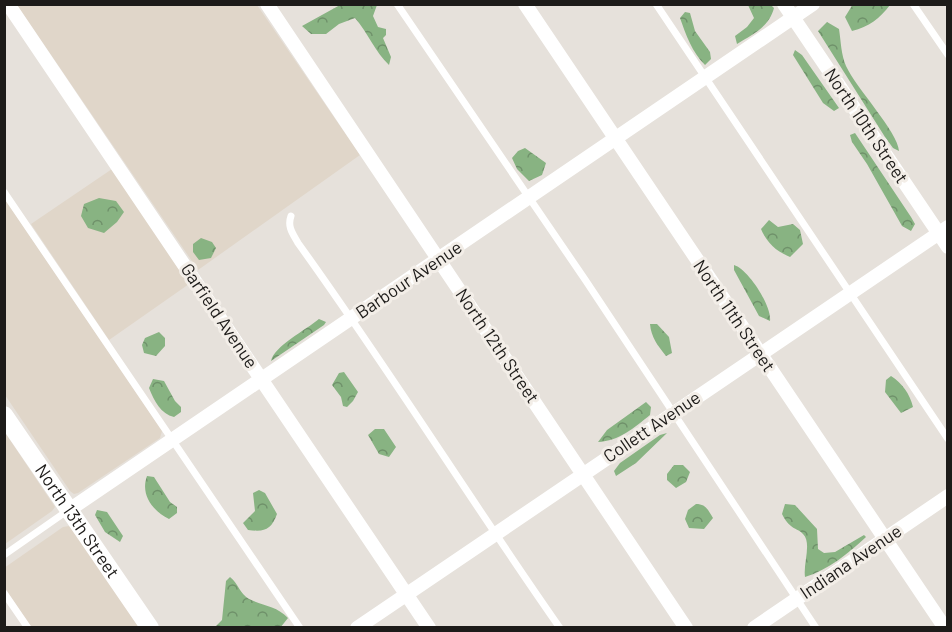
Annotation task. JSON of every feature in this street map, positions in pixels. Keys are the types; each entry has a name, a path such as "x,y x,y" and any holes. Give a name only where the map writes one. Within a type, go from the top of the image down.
{"street":[{"name":"North 12th Street","path":"267,4 686,627"},
{"name":"North 11th Street","path":"525,4 945,627"},
{"name":"North 10th Street","path":"784,4 943,230 948,247"},
{"name":"Barbour Avenue","path":"69,510 813,4"},
{"name":"Garfield Avenue","path":"9,12 429,627"},
{"name":"Collett Avenue","path":"357,627 943,230"},
{"name":"North 13th Street","path":"4,415 150,627"},
{"name":"Indiana Avenue","path":"754,627 948,496"}],"lane":[{"path":"397,4 753,530 816,627"},
{"path":"656,4 948,439"},
{"path":"913,4 948,55"},
{"path":"4,192 300,627"},
{"path":"291,216 290,230 434,441 494,534 560,627"},
{"name":"Barbour Avenue","path":"4,555 69,510"},
{"path":"4,593 28,627"}],"shaded area":[{"path":"17,5 257,5 360,155 198,270"},
{"path":"112,169 189,284 109,340 31,224"},
{"path":"4,198 162,431 160,438 74,494 5,395"},
{"path":"4,431 55,507 5,544"},
{"path":"69,526 139,627 31,627 5,588 4,568 63,527"}],"green space":[{"path":"853,4 890,5 874,21 852,31 845,17"},
{"path":"340,5 377,5 373,16 378,27 386,29 386,35 383,38 391,57 389,65 355,18 339,24 326,34 311,34 302,26"},
{"path":"748,5 771,5 774,8 772,15 764,25 737,44 735,36 754,18"},
{"path":"685,12 690,13 695,31 710,52 711,59 705,65 693,49 680,18"},
{"path":"827,22 839,29 846,66 892,133 899,151 893,148 885,137 818,31"},
{"path":"795,50 802,55 839,108 834,111 823,103 793,55"},
{"path":"855,133 915,224 911,231 902,226 852,142 850,135"},
{"path":"525,148 546,163 542,175 529,181 517,169 512,158 518,151"},
{"path":"99,198 116,201 124,212 117,222 104,233 88,228 81,216 84,204"},
{"path":"769,220 778,227 793,224 800,230 803,244 790,257 772,246 763,234 761,229"},
{"path":"201,238 212,242 216,248 211,258 199,260 193,252 193,244"},
{"path":"734,265 746,273 758,289 770,314 770,321 759,316 734,270"},
{"path":"319,319 326,322 324,325 271,361 273,355 284,344"},
{"path":"650,324 657,324 669,337 672,353 666,356 660,349 653,337"},
{"path":"159,332 165,338 165,346 156,356 144,353 142,345 145,338"},
{"path":"344,372 358,392 347,407 343,406 341,397 332,385 339,373"},
{"path":"891,376 905,389 913,407 901,413 885,392 886,380"},
{"path":"153,379 164,381 181,407 181,412 174,417 162,410 153,398 149,388"},
{"path":"646,402 651,407 650,415 619,436 598,442 607,430"},
{"path":"375,429 384,429 396,447 389,457 379,454 368,435"},
{"path":"667,433 636,463 616,476 614,471 620,463 660,435"},
{"path":"674,465 683,465 690,472 686,482 676,488 667,480 667,474"},
{"path":"147,476 154,477 170,502 177,507 177,513 169,519 149,502 145,490"},
{"path":"259,490 265,493 277,514 267,529 248,530 243,523 255,511 253,493"},
{"path":"696,504 704,506 713,518 704,529 689,528 685,519 688,510"},
{"path":"785,504 795,505 817,529 818,549 824,553 835,552 864,535 866,537 838,560 805,577 806,538 785,519 782,514"},
{"path":"97,510 107,512 123,536 120,542 105,532 95,515"},
{"path":"230,577 246,597 275,609 288,618 280,628 215,627 222,620 226,581"}]}
